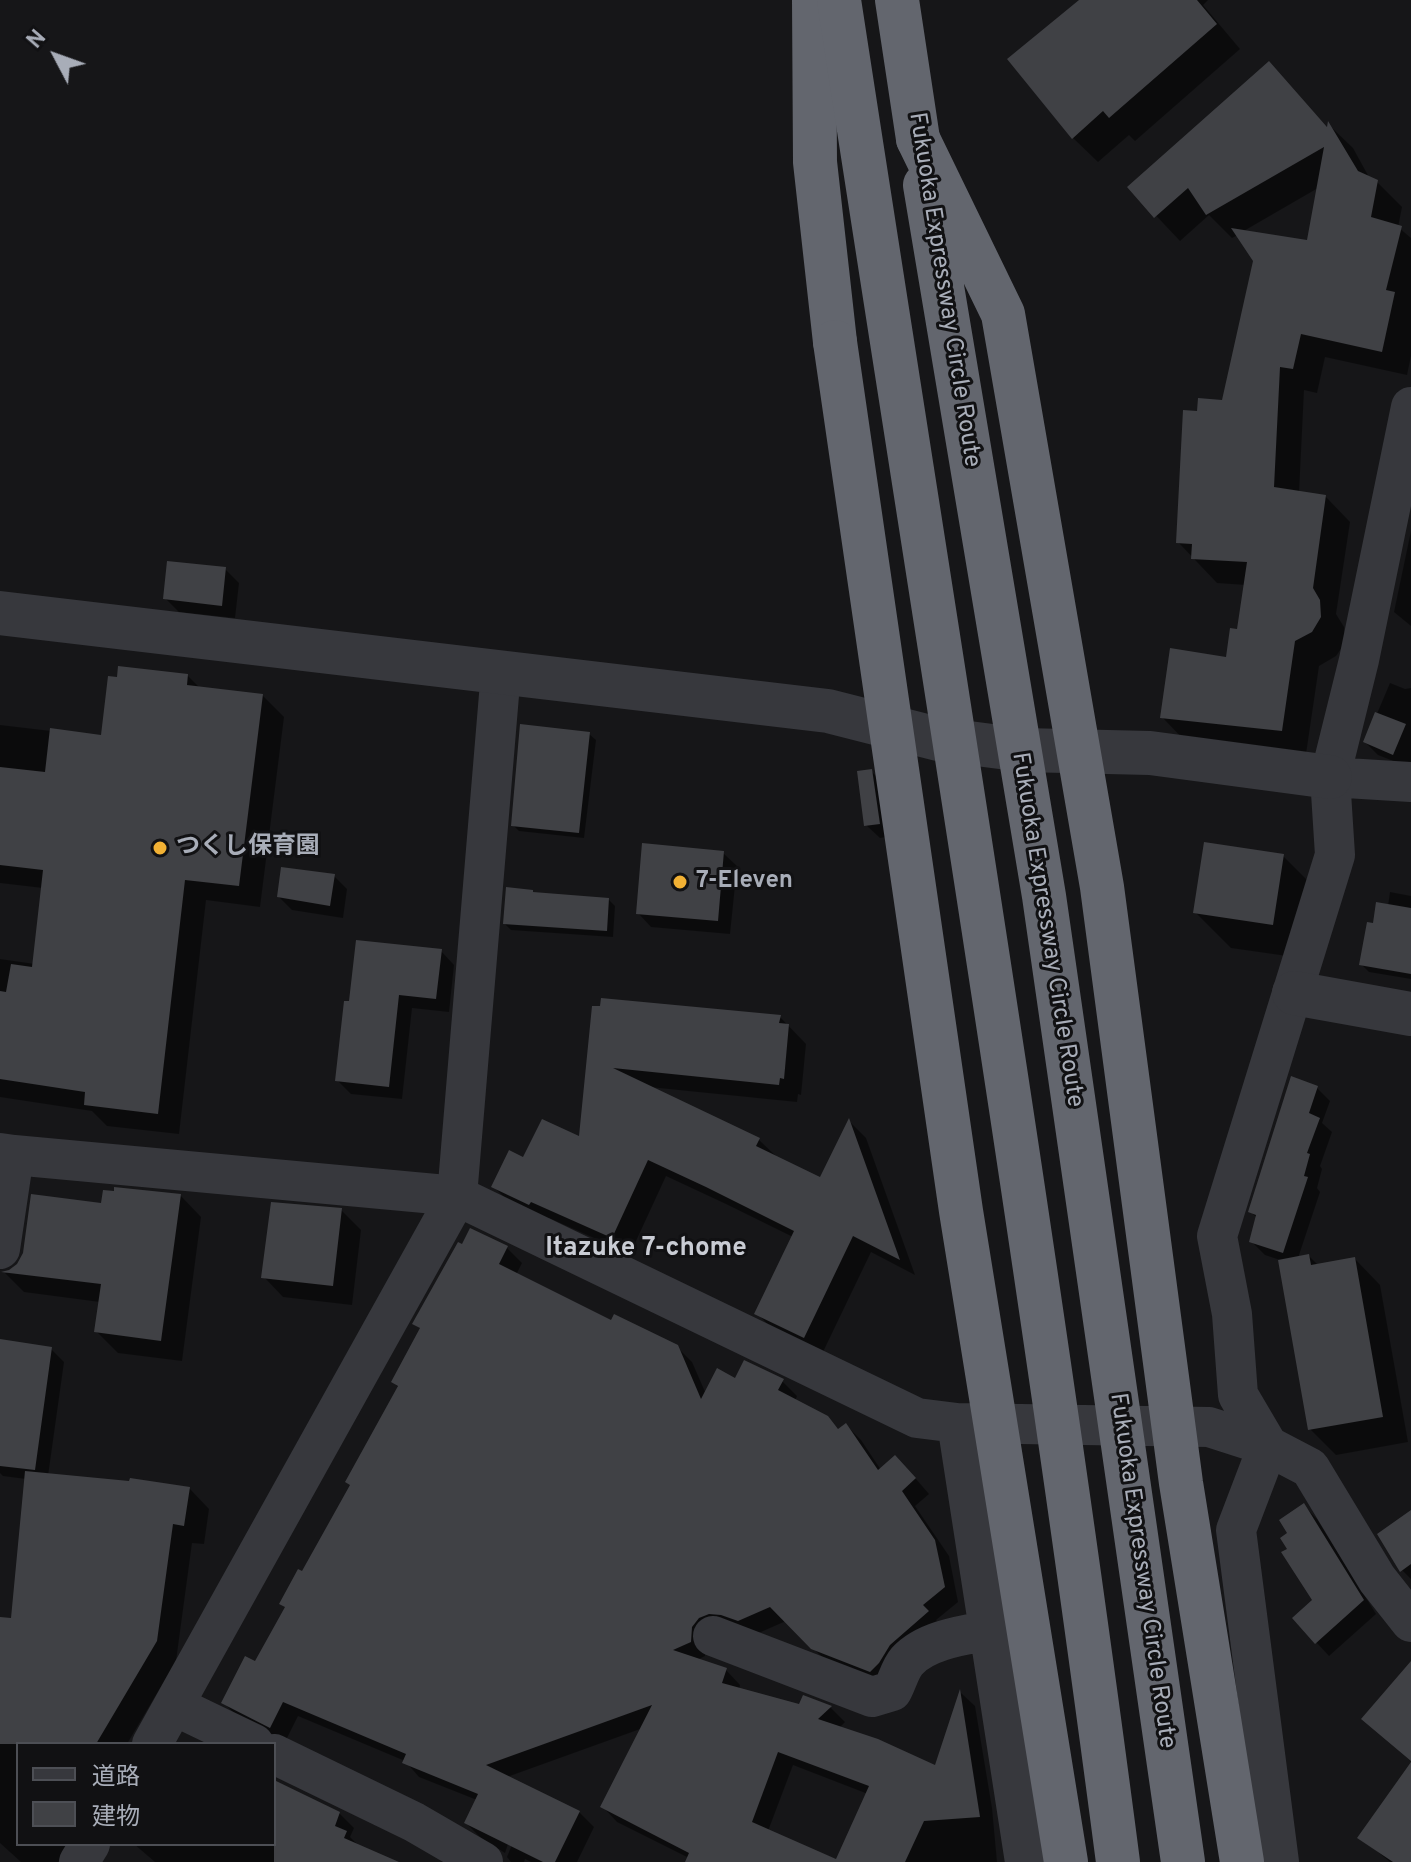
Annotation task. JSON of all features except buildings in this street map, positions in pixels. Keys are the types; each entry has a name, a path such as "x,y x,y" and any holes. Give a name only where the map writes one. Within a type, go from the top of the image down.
{"highway":[{"path":"814,0 815,162 835,342 961,1211 1066,1862"},
{"path":"839,0 983,921 1118,1862"},
{"name":"Fukuoka Expressway Circle Route","path":"897,0 1044,896 1183,1862"},
{"path":"918,139 1003,314 1102,887 1181,1483 1242,1862"}],"street":[{"path":"1268,1446 1238,1395 1232,1314 1217,1236 1335,855 1330,777 1359,660 1411,407"},
{"path":"0,613 828,711 938,739 1008,748 1150,753 1330,777 1411,782"},
{"path":"153,1742 457,1196 501,671"},
{"path":"1294,993 1411,1014"},
{"path":"0,1249 7,1154 457,1196 917,1418 957,1423 1209,1427 1268,1446 1310,1468 1377,1579 1411,1622"},
{"path":"957,1423 1025,1862"},
{"path":"1268,1446 1236,1530 1279,1862"},
{"path":"713,1636 872,1697 892,1691 906,1662 926,1647 991,1630"},
{"path":"175,1706 250,1742"},
{"path":"276,1755 414,1822 483,1862"}],"place":[{"name":"つくし保育園","path":"160,848"},
{"name":"7-Eleven","path":"680,882"}],"district":[{"name":"Itazuke 7-chome","path":"646,1250"}]}
